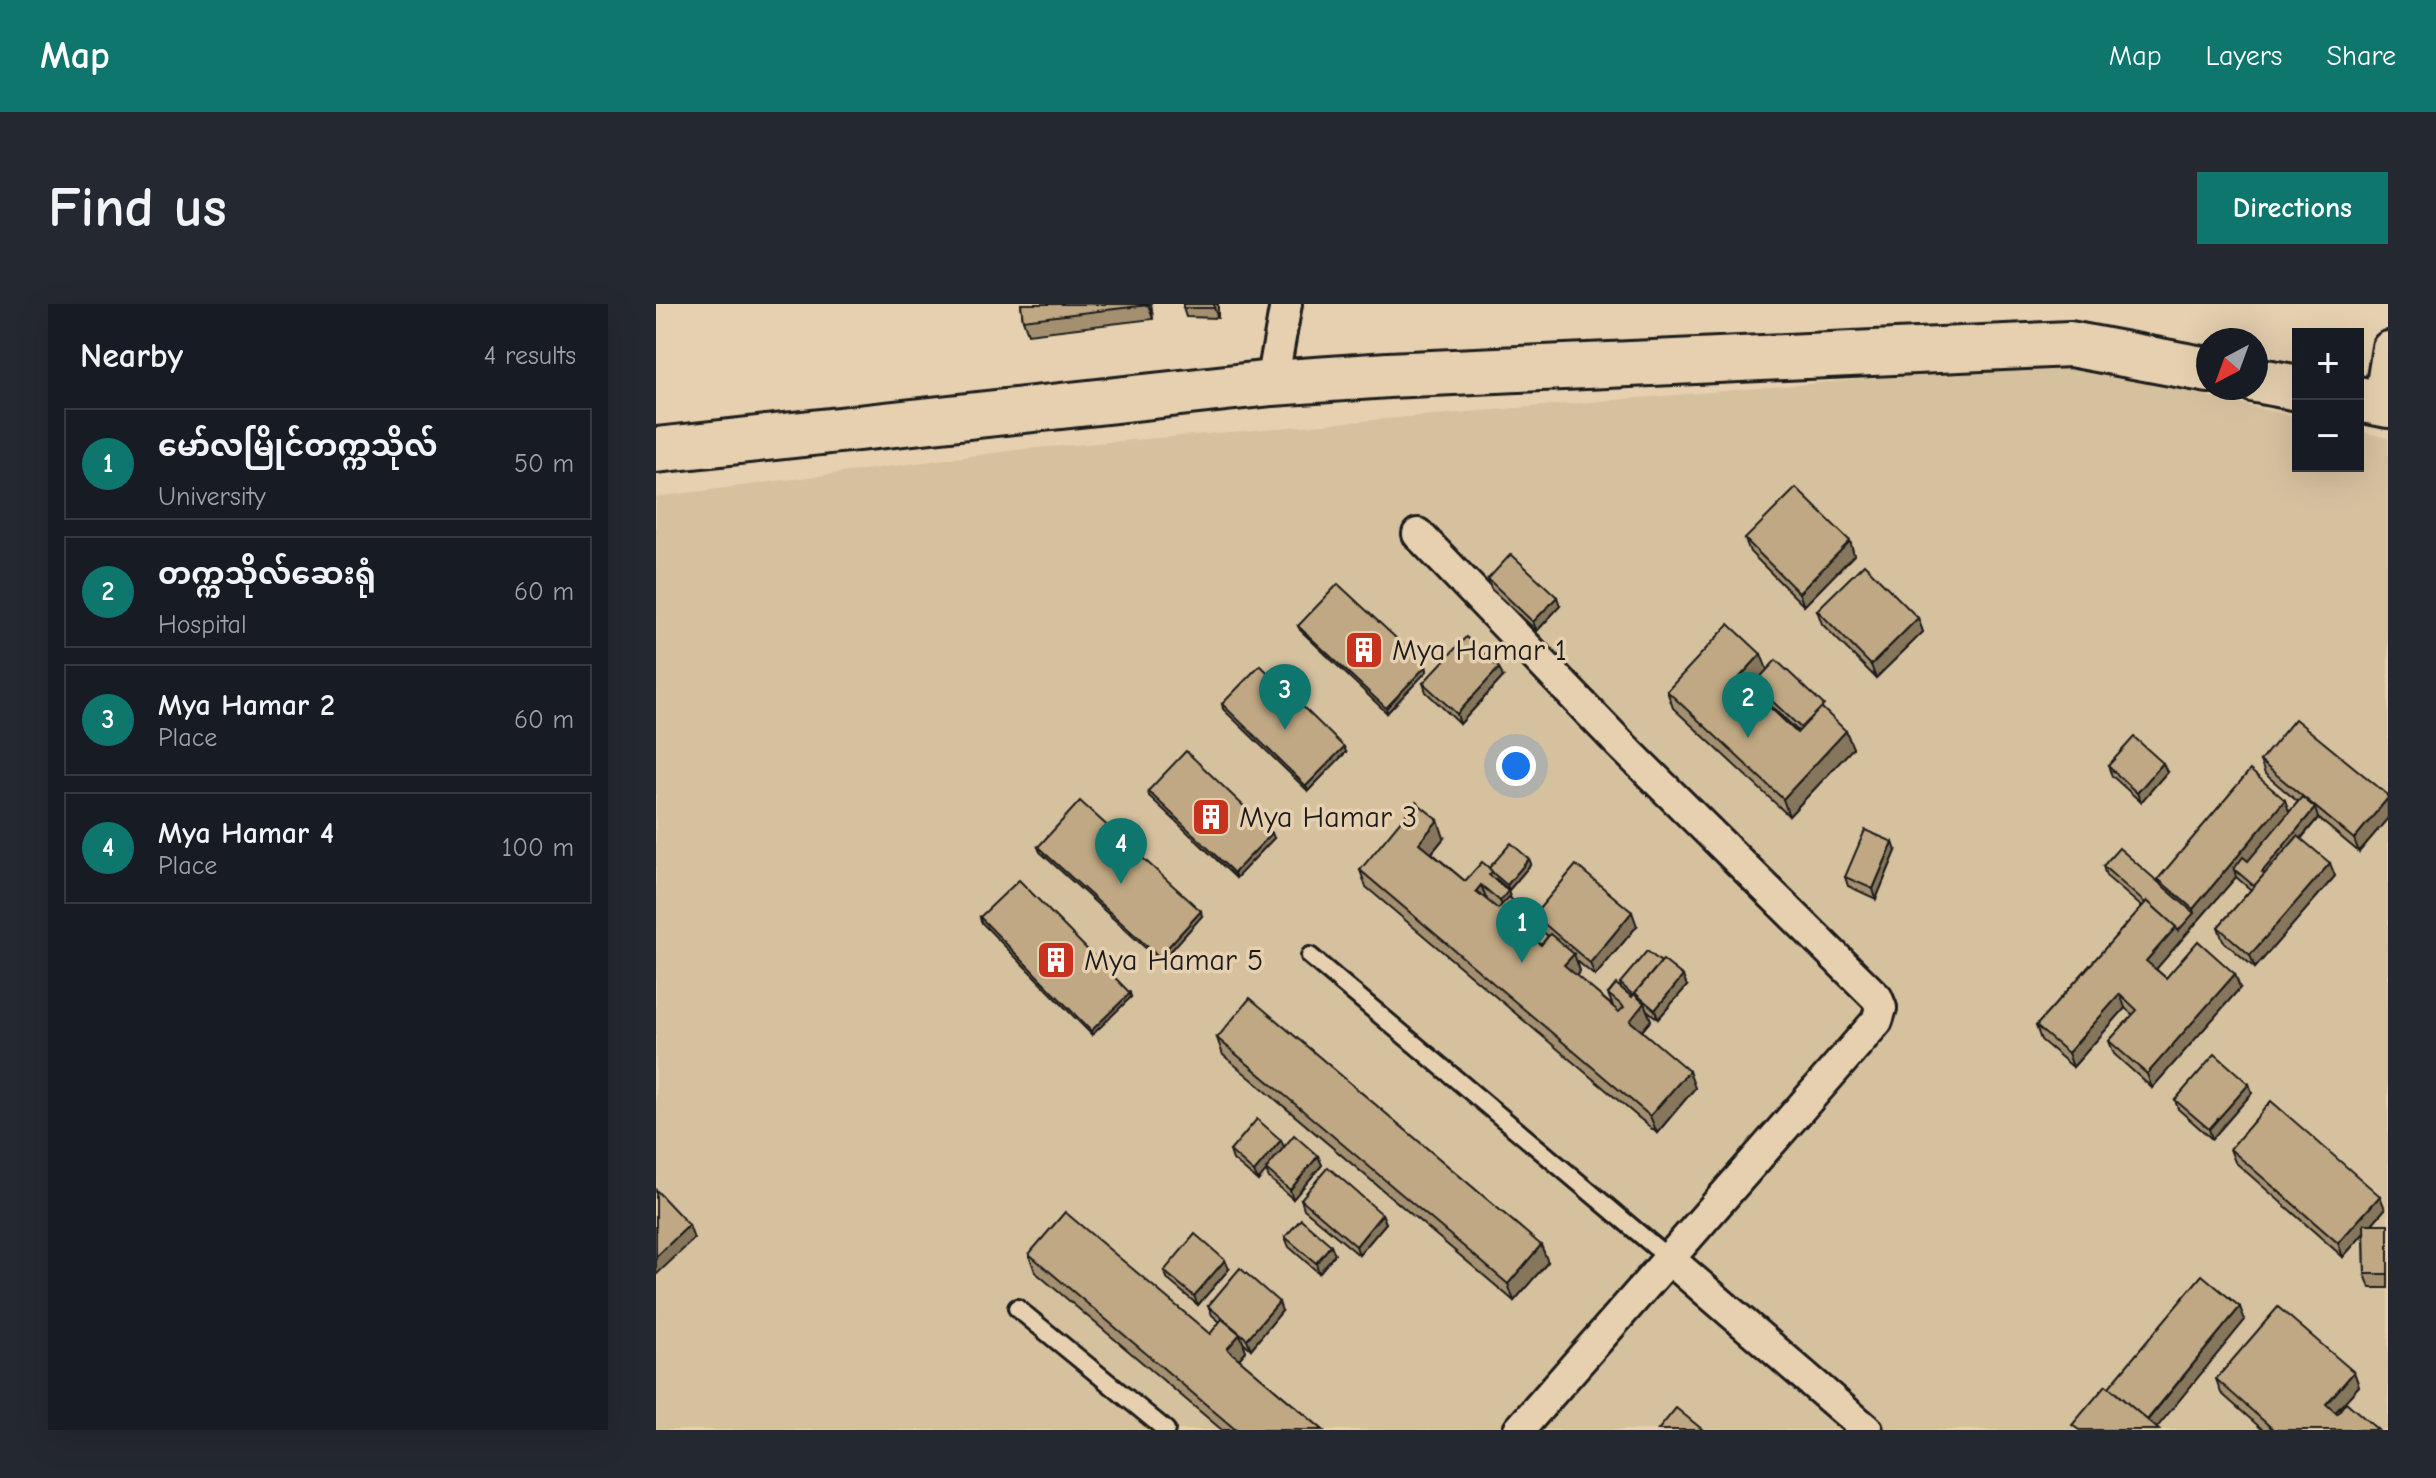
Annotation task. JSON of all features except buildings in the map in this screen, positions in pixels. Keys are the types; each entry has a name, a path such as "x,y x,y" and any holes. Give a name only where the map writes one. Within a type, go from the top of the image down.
{"main road":[{"path":"656,450 1272,383 2070,344 2196,368"},
{"path":"2268,382 2292,387"}],"street":[{"path":"1272,383 1286,304"},
{"path":"2375,402 2388,347"},
{"path":"1418,534 1622,746 1877,998 1881,1008 1877,1021 1667,1257 1519,1430"},
{"path":"1667,1257 1867,1430"}],"lane":[{"path":"1310,956 1667,1257"},
{"path":"1017,1308 1166,1430"}],"shaded area":[{"path":"2060,363 2196,394 2196,400 2223,400 2292,416 2292,472 2364,472 2364,432 2388,438 2388,1430 656,1430 656,497 1024,449"}],"place":[{"name":"Mya Hamar 1","path":"1364,650"},
{"name":"Mya Hamar 2","path":"1285,730"},
{"name":"တက္ကသိုလ်ဆေးရုံ","path":"1748,738"},
{"name":"Mya Hamar 3","path":"1211,817"},
{"name":"Mya Hamar 4","path":"1121,884"},
{"name":"Mya Hamar 5","path":"1056,960"},
{"name":"မော်လမြိုင်တက္ကသိုလ်","path":"1522,963"}]}
